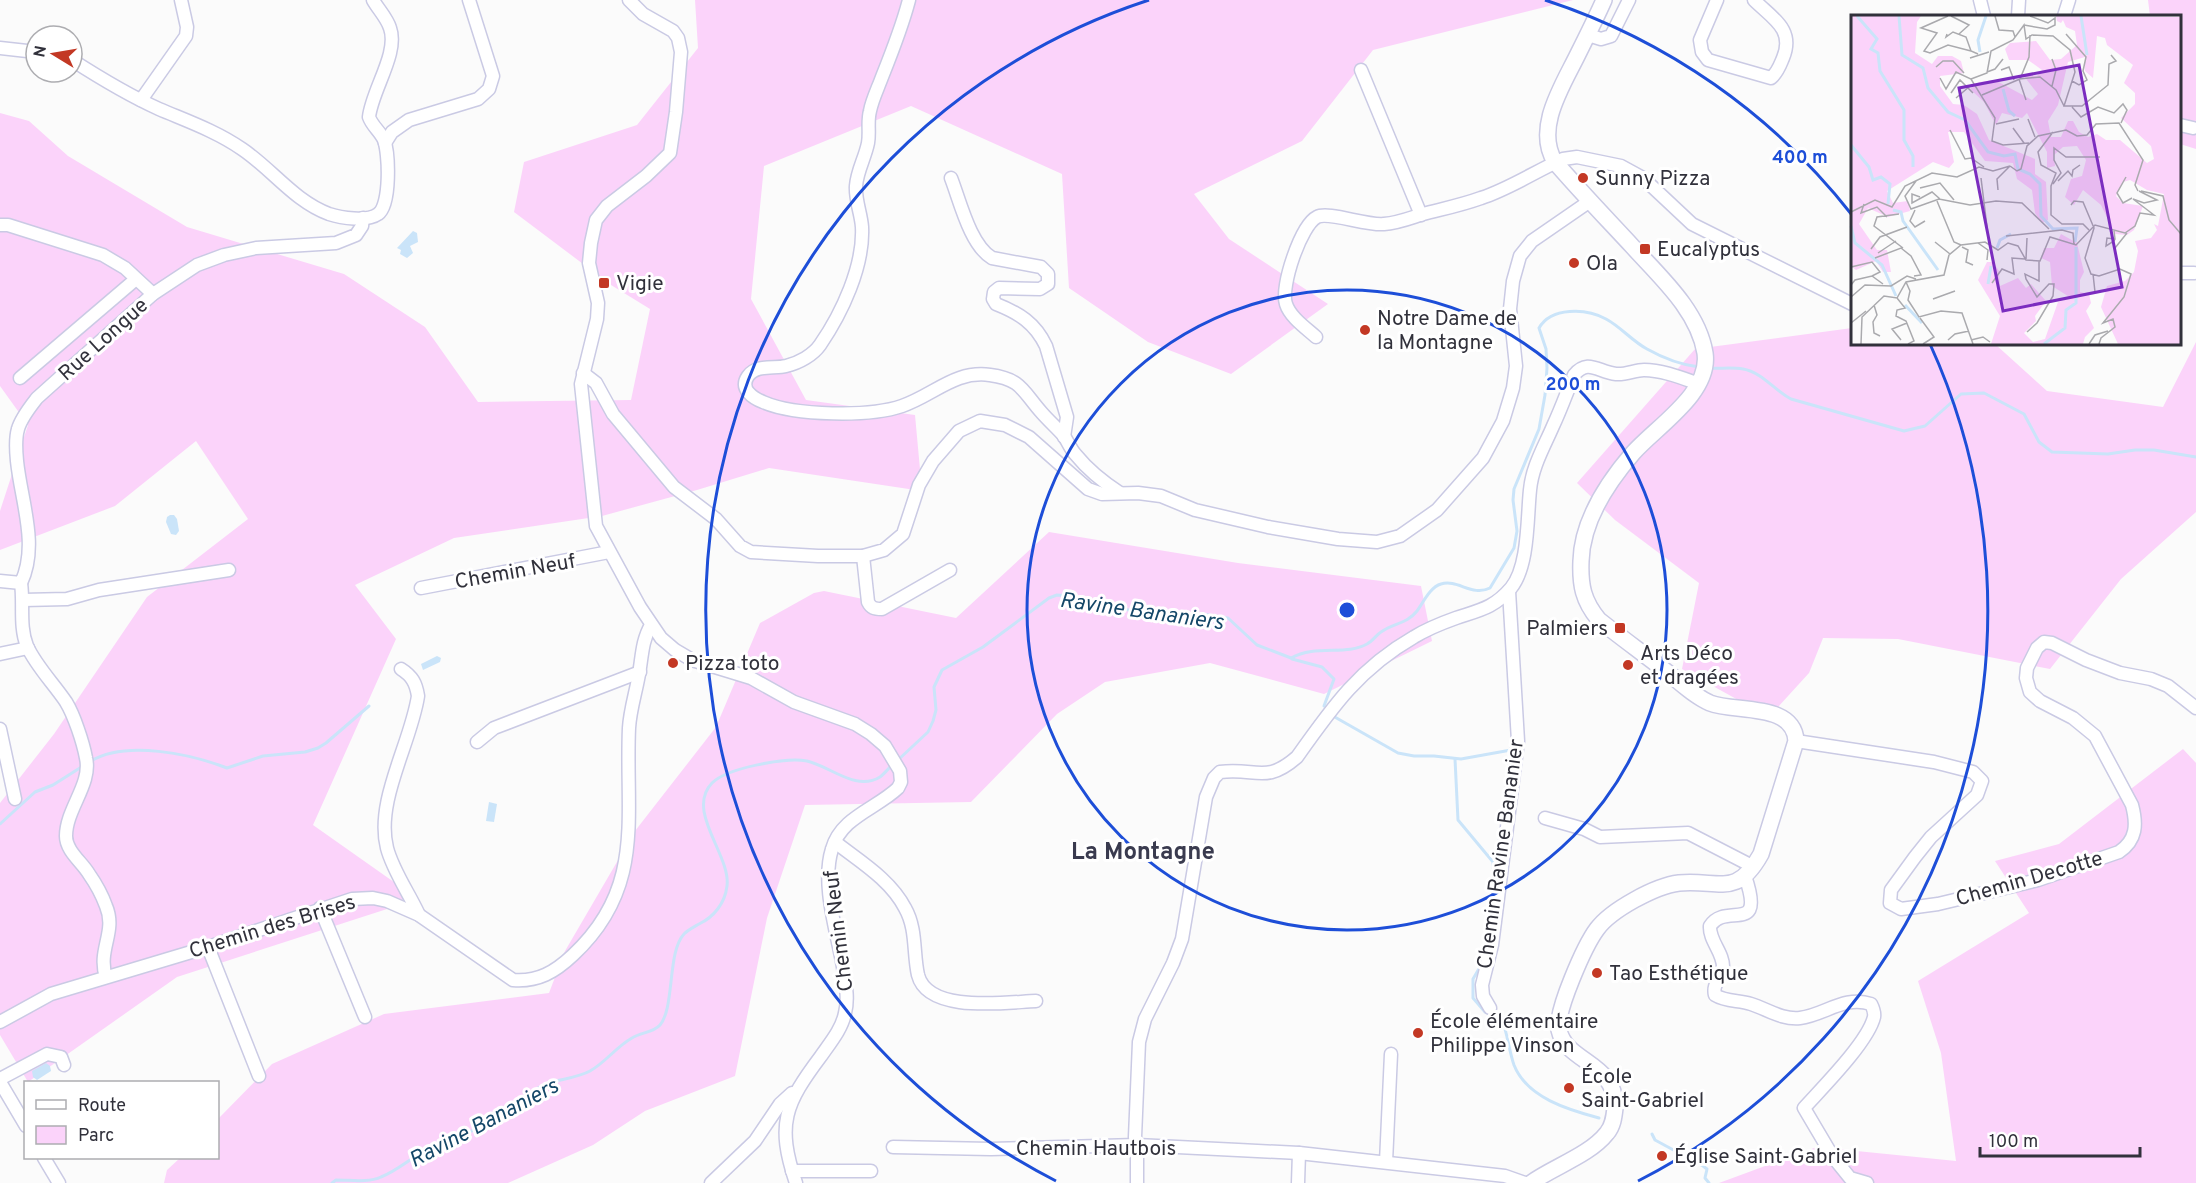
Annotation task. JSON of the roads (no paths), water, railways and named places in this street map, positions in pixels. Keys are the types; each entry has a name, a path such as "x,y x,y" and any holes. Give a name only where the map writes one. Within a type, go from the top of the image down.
{"main road":[{"path":"1531,1183 1595,1145 1611,1128 1614,1118 1615,1101 1610,1081 1573,1050 1559,1029 1563,1004 1590,940 1610,914 1664,887 1689,883 1732,884 1749,872 1761,854 1796,741 1796,736 1789,724 1779,715 1719,706 1699,697 1599,620 1588,606 1583,591 1581,575 1584,540 1589,522 1602,496 1634,452 1688,399 1700,381 1706,360 1694,322 1674,292 1555,162 1548,143 1557,96 1604,0"}],"street":[{"path":"141,100 186,36 188,27 181,0"},
{"path":"373,0 390,27 392,38 391,49 376,89 369,117 385,143 392,132 409,120 478,99 489,89 494,75 469,0"},
{"path":"629,0 642,14 673,31 678,38 681,52 670,153 664,161 607,206 596,220 589,263 598,303 597,319 581,384 594,513 600,535 651,625 668,644 692,660 751,678 794,702 855,724 885,746 900,771 898,788 846,825 835,842 885,881 906,909 912,928 918,976 924,987 951,1001 983,1004 1036,1001"},
{"path":"909,0 902,26 870,110 868,141 856,187 862,225 862,244 846,298 819,346 811,355 786,367 755,370 748,375 746,390 751,397 776,408 816,413 860,413 900,407 971,374 991,375 1013,380 1027,392 1064,437 1074,454 1098,479 1121,494"},
{"path":"1588,35 1601,39 1611,36 1629,0"},
{"path":"1716,0 1700,40 1701,52 1708,60 1771,78 1776,74 1787,48 1788,38 1784,30 1754,0"},
{"path":"1980,0 1984,15"},
{"path":"2018,15 2019,0"},
{"path":"2064,15 2069,0"},
{"path":"0,48 24,51"},
{"path":"84,68 111,85 202,127 242,149 285,186 314,206 330,214 363,218"},
{"path":"1361,70 1420,215"},
{"path":"2181,125 2193,128"},
{"name":"Rue Longue","path":"21,583 29,559 27,519 16,455 18,429 37,398 153,294 197,265 224,255 256,248 336,243 356,234 362,226 363,218 377,215 383,208 388,192 385,143"},
{"path":"1316,337 1290,312 1284,295 1285,282 1305,229 1312,220 1320,215 1329,215 1382,225 1400,222 1483,198 1555,162 1577,157 1621,166 1643,178 1692,224 1851,304"},
{"path":"951,178 974,237 985,254 992,258 1041,267 1048,273 1048,284 1040,289 999,288 994,292 993,299 996,304 1032,324 1041,335 1067,417 1064,437"},
{"path":"583,373 597,382 613,414 674,487 716,519 740,546 751,552 863,556 884,550 903,534 919,485 933,461 959,431 980,421 1005,425 1029,437 1088,489 1102,494 1138,493 1161,496 1195,510 1302,534 1377,542 1400,536 1437,510 1483,458 1503,421 1513,388 1516,366 1510,309 1513,281 1520,256 1532,241 1590,201"},
{"path":"0,225 8,225 103,255 125,268 153,294"},
{"path":"2181,273 2194,273"},
{"path":"20,378 136,279"},
{"path":"1137,1183 1135,1137 1139,1042 1145,1019 1173,963 1182,939 1206,797 1214,778 1224,771 1268,774 1288,765 1297,757 1343,694 1374,664 1417,635 1455,618 1486,609 1509,591 1518,574 1526,541 1534,469 1574,375 1579,369 1588,366 1616,374 1645,370 1700,381"},
{"name":"Chemin Neuf","path":"422,588 609,552"},
{"path":"863,556 868,602 875,609 882,609 950,570"},
{"path":"23,600 67,599 99,590 229,570"},
{"path":"0,581 21,583 22,624 28,648 68,704 86,757 87,770 69,820 66,839 71,850 93,880 108,911 109,929 102,962 106,977"},
{"name":"Chemin Ravine Bananier","path":"1490,1008 1483,996 1482,985 1492,945 1518,741 1509,591"},
{"name":"Chemin des Brises","path":"0,1022 51,994 208,947 352,898 387,900 419,915 513,980 544,977 560,967 586,943 607,915 625,870 628,837 630,724 645,639 651,625"},
{"name":"Chemin Decotte","path":"1796,741 1934,762 1973,772 1982,781 1977,795 1930,837 1891,890 1890,903 1901,909 2038,880 2119,852 2129,845 2135,831 2132,805 2095,736 2073,718 2040,701 2027,686 2027,668 2037,648 2043,642 2052,643 2086,660 2120,673 2151,678 2168,686 2196,708"},
{"path":"0,654 28,648"},
{"path":"401,669 410,674 418,696 388,802 385,834 388,851 419,915"},
{"path":"477,742 494,728 640,672"},
{"path":"0,729 15,799"},
{"path":"1545,818 1567,826 1581,828 1600,837 1688,833 1749,872 1752,900 1749,910 1741,915 1717,919 1710,926 1711,935 1723,964 1722,973 1714,985 1715,995 1723,999 1750,1004 1788,1019 1816,1014 1854,1000 1871,1004 1875,1016 1870,1027 1852,1053 1804,1108 1833,1157 1850,1178 1867,1183"},
{"name":"Chemin Neuf","path":"794,1177 786,1141 789,1107 795,1091 834,1039 846,1012 846,990 828,878 829,863 835,842"},
{"path":"320,908 365,1017"},
{"path":"208,947 259,1076"},
{"path":"24,1123 0,1081 47,1054 61,1057 64,1065"},
{"path":"1386,1162 1391,1054"},
{"path":"711,1183 755,1141 780,1104 795,1091"},
{"name":"Chemin Hautbois","path":"893,1147 991,1149 1137,1145 1299,1153 1505,1176 1525,1183"},
{"path":"1298,1183 1299,1153"},
{"path":"45,1159 59,1183"},
{"path":"794,1177 871,1171"}],"water":[{"path":"413,231 417,233 418,242 410,246 413,253 407,258 400,254 401,250 397,248"},
{"path":"170,515 174,515 177,519 179,531 176,535 171,534 166,522"},
{"path":"437,656 441,658 440,662 423,670 421,664"},
{"path":"489,802 497,804 494,822 486,821"},
{"path":"46,1063 50,1066 51,1071 37,1080 33,1077 32,1071"}],"waterway":[{"name":"Ravine Bananiers","path":"898,760 928,732 936,710 934,687 942,670 983,647 1049,598 1057,595 1072,596 1161,618 1202,614 1228,618 1257,645 1291,658 1310,652 1350,649 1367,644 1379,633 1413,615 1430,592 1441,584 1447,583 1477,590 1490,588 1514,548 1517,531 1514,489 1539,429 1545,395 1546,349 1539,328 1552,316 1579,311 1598,315 1653,352 1679,363 1699,367"},
{"name":"Ravine Bananiers","path":"1709,368 1739,368 1750,371 1791,399 1904,431 1925,426 1961,394 1984,393 2024,414 2039,442 2052,452 2108,454 2154,450 2196,457"},
{"path":"1292,659 1322,667 1334,679 1324,706"},
{"path":"91,761 122,751 140,750 177,754 227,768 263,756 305,752 318,748 369,706"},
{"path":"1333,716 1398,753 1461,759 1511,750"},
{"path":"1455,759 1458,820 1493,862 1494,883 1484,951 1480,967 1473,979 1473,998 1485,1012 1498,1016 1502,1020 1514,1065 1529,1086 1550,1101 1599,1118"},
{"name":"Ravine Bananiers","path":"332,1183 336,1180 371,1180 388,1174 425,1150 472,1131 538,1088 590,1071 626,1042 660,1025 668,1006 675,953 679,942 684,934 714,913 726,892 723,861 706,820 704,807 705,794 712,783 743,768 798,760 816,764 862,782 880,777 893,764"},
{"path":"0,824 35,792 53,785 83,766"},
{"path":"1652,1134 1655,1140 1707,1169 1705,1178 1709,1183"}],"place":[{"name":"Sunny Pizza","path":"1583,178"},
{"name":"Eucalyptus","path":"1645,249"},
{"name":"Ola","path":"1574,263"},
{"name":"Vigie","path":"604,283"},
{"name":"Notre Dame de la Montagne","path":"1365,330"},
{"name":"Palmiers","path":"1620,628"},
{"name":"Pizza toto","path":"673,663"},
{"name":"Arts Déco et dragées","path":"1628,665"},
{"name":"Tao Esthétique","path":"1597,973"},
{"name":"École élémentaire Philippe Vinson","path":"1418,1033"},
{"name":"École Saint-Gabriel","path":"1569,1088"},
{"name":"Église Saint-Gabriel","path":"1662,1156"}],"district":[{"name":"La Montagne","path":"1143,851"}]}
